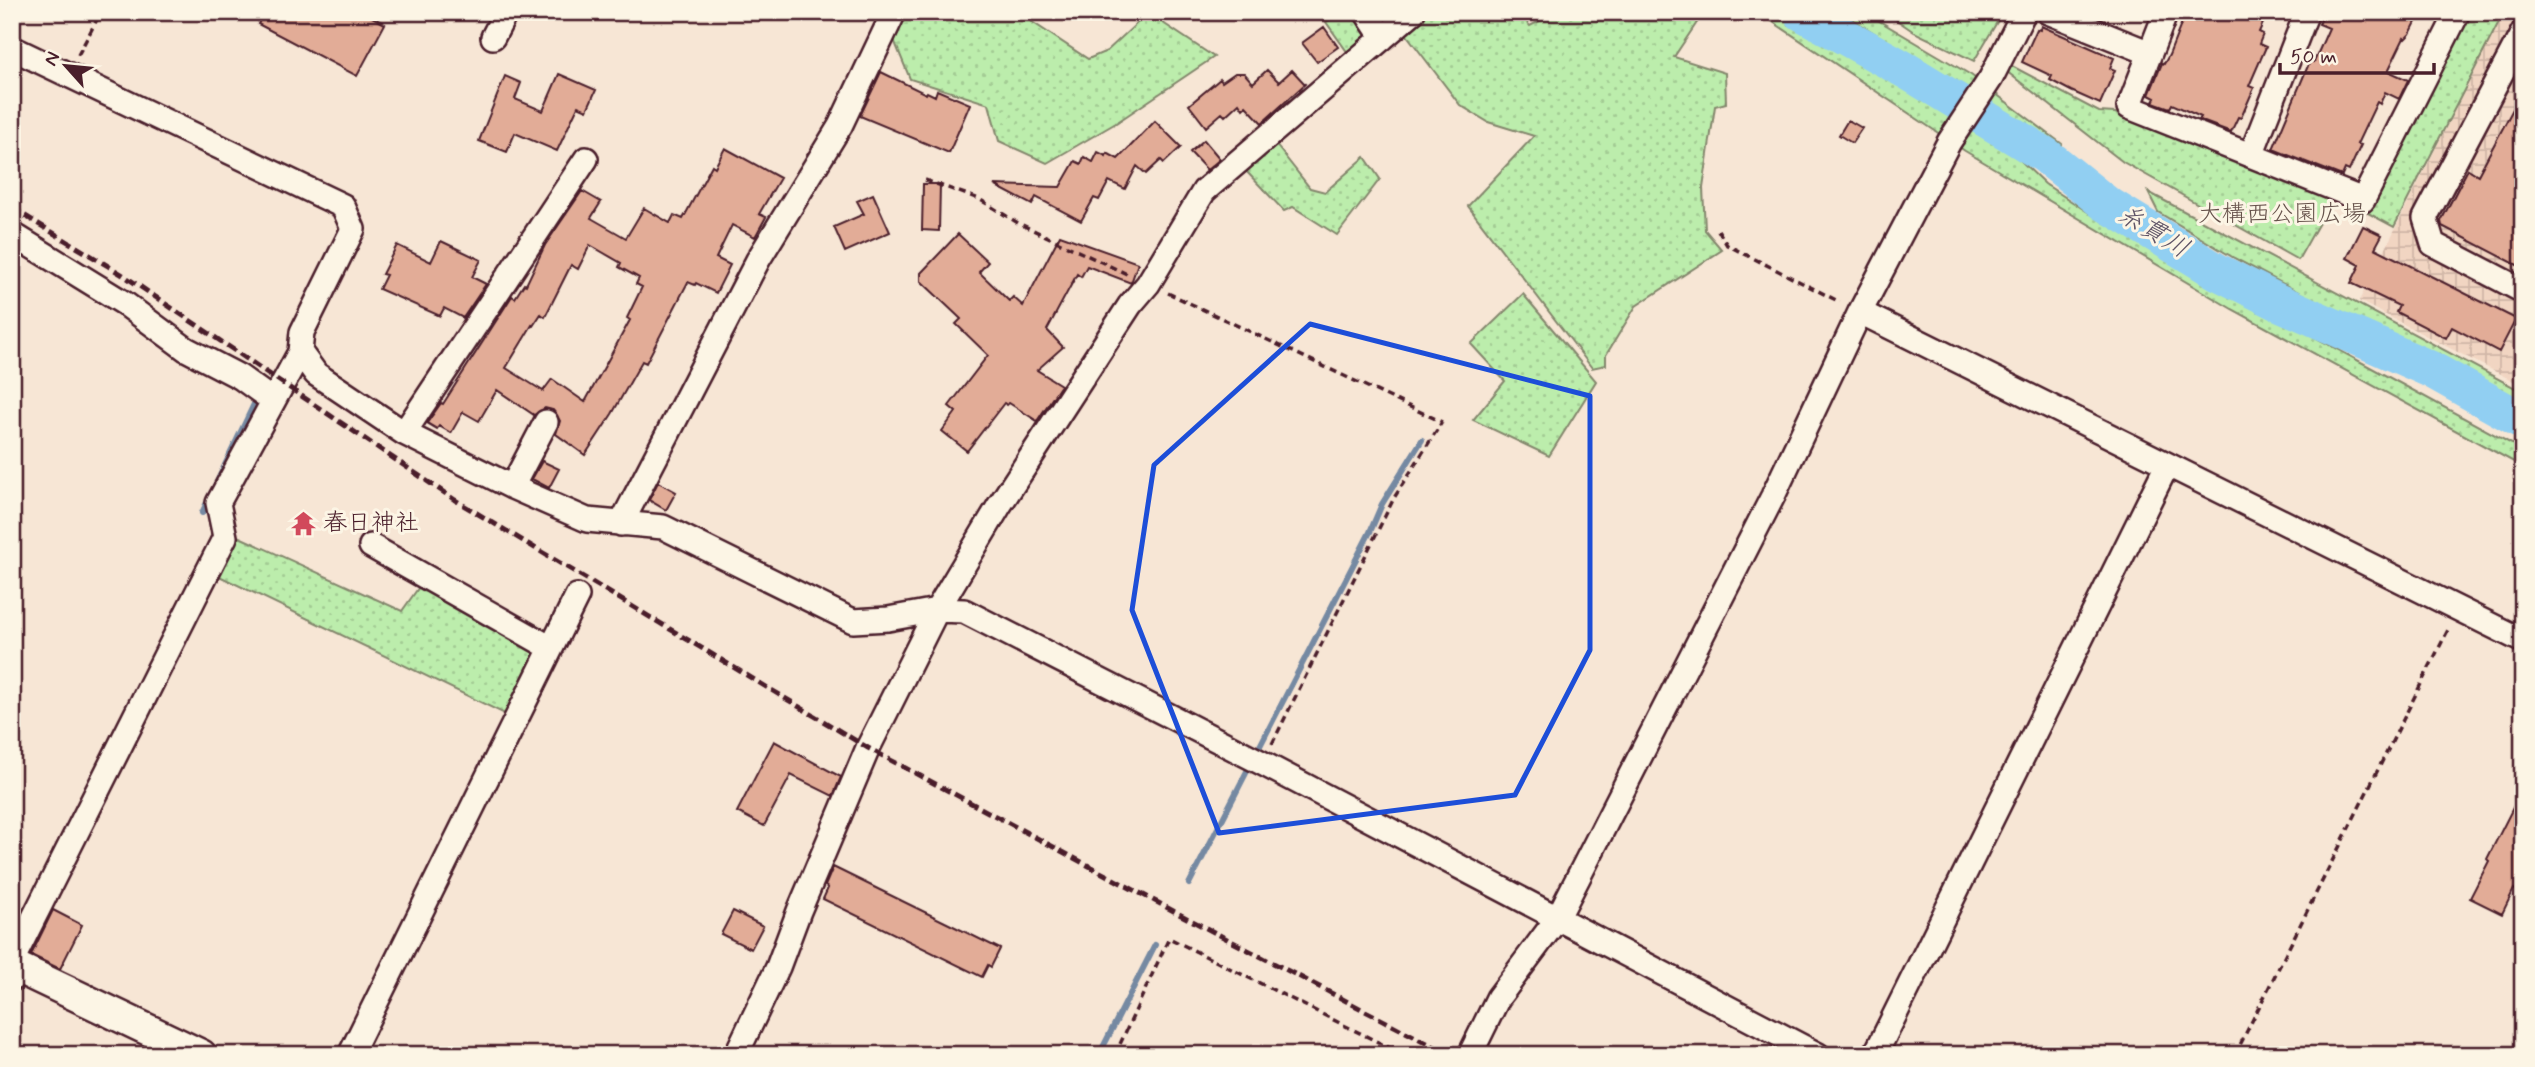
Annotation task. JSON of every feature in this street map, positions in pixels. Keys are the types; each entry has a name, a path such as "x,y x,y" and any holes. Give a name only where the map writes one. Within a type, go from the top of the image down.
{"main road":[{"path":"13,970 201,1055"}],"street":[{"path":"493,37 506,12"},
{"path":"621,524 758,260 840,126 894,12"},
{"path":"1366,12 1383,38"},
{"path":"736,1055 778,967 868,748 937,610 999,506 1130,305 1148,284 1204,191 1413,12"},
{"path":"1470,1055 1498,998 1557,919 1773,496 1860,312 1949,142 1991,78 2024,12"},
{"path":"2048,12 2150,52"},
{"path":"2166,12 2129,107 2363,200 2458,12"},
{"path":"2251,155 2308,12"},
{"path":"2523,32 2425,218 2433,244 2523,291"},
{"path":"12,48 343,206 353,229 302,332 300,352 218,503 225,537 14,957 13,970"},
{"path":"404,433 586,159"},
{"path":"12,234 124,303 186,349 240,377 272,400"},
{"path":"1860,312 2523,641"},
{"path":"300,352 316,374 404,433 512,487 587,520 663,527 853,621 888,619 937,610 964,611 1262,763 1818,1055"},
{"path":"512,487 546,422"},
{"path":"1875,1055 2167,465"},
{"path":"371,546 551,648"},
{"path":"350,1055 578,596"}],"path":[{"path":"68,76 101,12"},
{"path":"925,180 979,199 1018,223 1443,424 1394,498 1262,763"},
{"path":"1717,230 1727,245 1860,312"},
{"path":"2235,1055 2459,610"},
{"path":"1115,1055 1168,938 1404,1055"}],"highlighted area":[{"path":"1310,324 1590,396 1590,650 1515,795 1219,833 1132,610 1154,465"}],"shaded area":[{"path":"2504,12 2523,12 2523,386 2359,301"}],"green space":[{"path":"901,12 1017,12 1088,59 1107,51 1148,13 1214,57 1116,123 1047,163 999,141 989,104 910,79 892,35"},
{"path":"1342,12 1382,12 1388,22 1348,53 1326,22"},
{"path":"1426,12 1519,12 1530,26 1557,12 1704,12 1674,57 1725,73 1726,103 1715,106 1703,188 1705,230 1722,250 1636,306 1606,355 1606,365 1592,368 1468,206 1534,136 1488,122 1460,105 1403,30"},
{"path":"1758,12 1781,12 1869,63 2019,159 2045,184 2103,222 2523,450 2523,467 2232,309 1965,151"},
{"path":"1841,12 1864,12 1971,75 2062,144 2061,159 2002,113"},
{"path":"1885,12 2003,12 1974,61 1914,32"},
{"path":"2469,12 2504,12 2394,227 2368,213"},
{"name":"大構西公園広場","path":"2010,65 2099,112 2115,113 2333,198 2298,260 2123,162 2006,71"},
{"path":"1276,145 1310,188 1325,192 1365,157 1380,179 1337,235 1293,207 1284,211 1245,170"},
{"path":"2148,192 2523,392 2523,416 2456,381 2376,333 2234,258 2158,212"},
{"path":"1523,294 1596,381 1549,456 1473,420 1505,381 1471,344"},
{"path":"235,535 402,611 419,587 540,651 509,716 215,574"}],"building":[{"path":"264,12 363,12 385,24 357,76 258,24"},
{"path":"2186,12 2268,12 2259,32 2263,34 2259,44 2266,47 2249,86 2254,88 2241,118 2238,117 2231,132 2199,120 2201,117 2172,104 2170,108 2153,102 2155,98 2149,95"},
{"path":"2325,12 2421,12 2410,34 2404,38 2388,71 2408,80 2399,99 2385,92 2380,104 2377,102 2357,144 2361,145 2349,171 2345,169 2342,176 2273,149 2310,61 2314,62 2329,28 2319,24"},
{"path":"2041,26 2114,58 2110,68 2115,70 2100,104 2050,80 2052,76 2022,62 2037,29 2040,30"},
{"path":"1324,27 1338,47 1317,62 1302,43"},
{"path":"1267,70 1279,82 1292,70 1305,84 1262,123 1246,106 1243,109 1239,103 1225,116 1222,113 1206,127 1189,105 1220,79 1222,82 1235,73 1244,73 1253,83"},
{"path":"881,72 926,94 927,92 935,96 937,90 970,104 949,153 860,116"},
{"path":"559,74 596,90 587,110 578,106 557,151 515,133 507,152 479,141 505,76 521,83 515,99 543,111"},
{"path":"2523,90 2523,268 2442,226 2441,221 2468,169 2478,175"},
{"path":"1848,120 1862,128 1852,143 1839,135"},
{"path":"1155,121 1181,147 1164,163 1161,160 1146,174 1137,166 1125,189 1109,181 1099,200 1094,198 1081,221 1036,197 1032,205 994,185 1060,187 1075,161 1081,164 1084,157 1093,162 1098,152 1118,159"},
{"path":"1204,140 1220,159 1207,170 1190,152"},
{"path":"725,148 780,178 759,214 766,217 755,237 732,225 716,258 730,265 716,293 688,282 646,363 642,361 585,455 556,434 560,421 553,410 545,408 534,415 497,390 479,421 463,412 451,433 427,423 441,403 443,404 512,296 515,298 524,284 526,285 545,245 582,191 601,202 591,218 626,238 644,208 670,223 674,215 683,219 712,165 715,167","holes":["590,245 621,263 619,267 639,278 636,284 642,287 627,318 630,320 585,402 552,379 543,391 506,368 532,325 541,314 545,317 571,265 578,269"]},
{"path":"923,184 940,184 939,231 922,230"},
{"path":"873,194 890,232 845,252 834,227 864,214 857,201"},
{"path":"2363,226 2382,235 2375,248 2516,319 2499,352 2452,327 2446,338 2396,312 2399,306 2351,283 2360,265 2347,258"},
{"path":"958,234 988,262 979,272 1009,301 1013,297 1023,306 1060,235 1138,263 1131,283 1087,266 1081,277 1077,274 1047,330 1063,347 1037,370 1061,385 1037,421 1009,403 1004,403 967,451 942,431 956,412 949,406 988,355 956,324 961,319 921,281 921,273"},
{"path":"441,241 481,260 472,277 486,284 463,318 444,308 440,316 379,289 386,275 382,274 397,245 431,262"},
{"path":"542,461 559,469 549,488 532,479"},
{"path":"658,482 676,492 666,510 649,500"},
{"path":"774,741 841,777 833,796 791,775 764,826 737,812"},
{"path":"2523,788 2523,893 2514,889 2502,914 2470,898"},
{"path":"833,867 1000,949 991,967 988,965 982,977 823,899"},
{"path":"53,910 82,925 60,969 31,955"},
{"path":"733,911 763,926 751,949 721,934"}],"waterway":[{"name":"糸貫川","path":"1801,12 1907,71 2045,155 2105,203 2218,272 2280,303 2432,370 2523,421"},
{"path":"215,486 255,402"},
{"path":"1189,884 1382,504 1422,440"},
{"path":"202,513 210,496"},
{"path":"1099,1055 1155,945"}],"railway":[{"path":"12,208 123,275 455,500 868,748 1450,1055"}],"place":[{"name":"春日神社","path":"303,523"}]}
